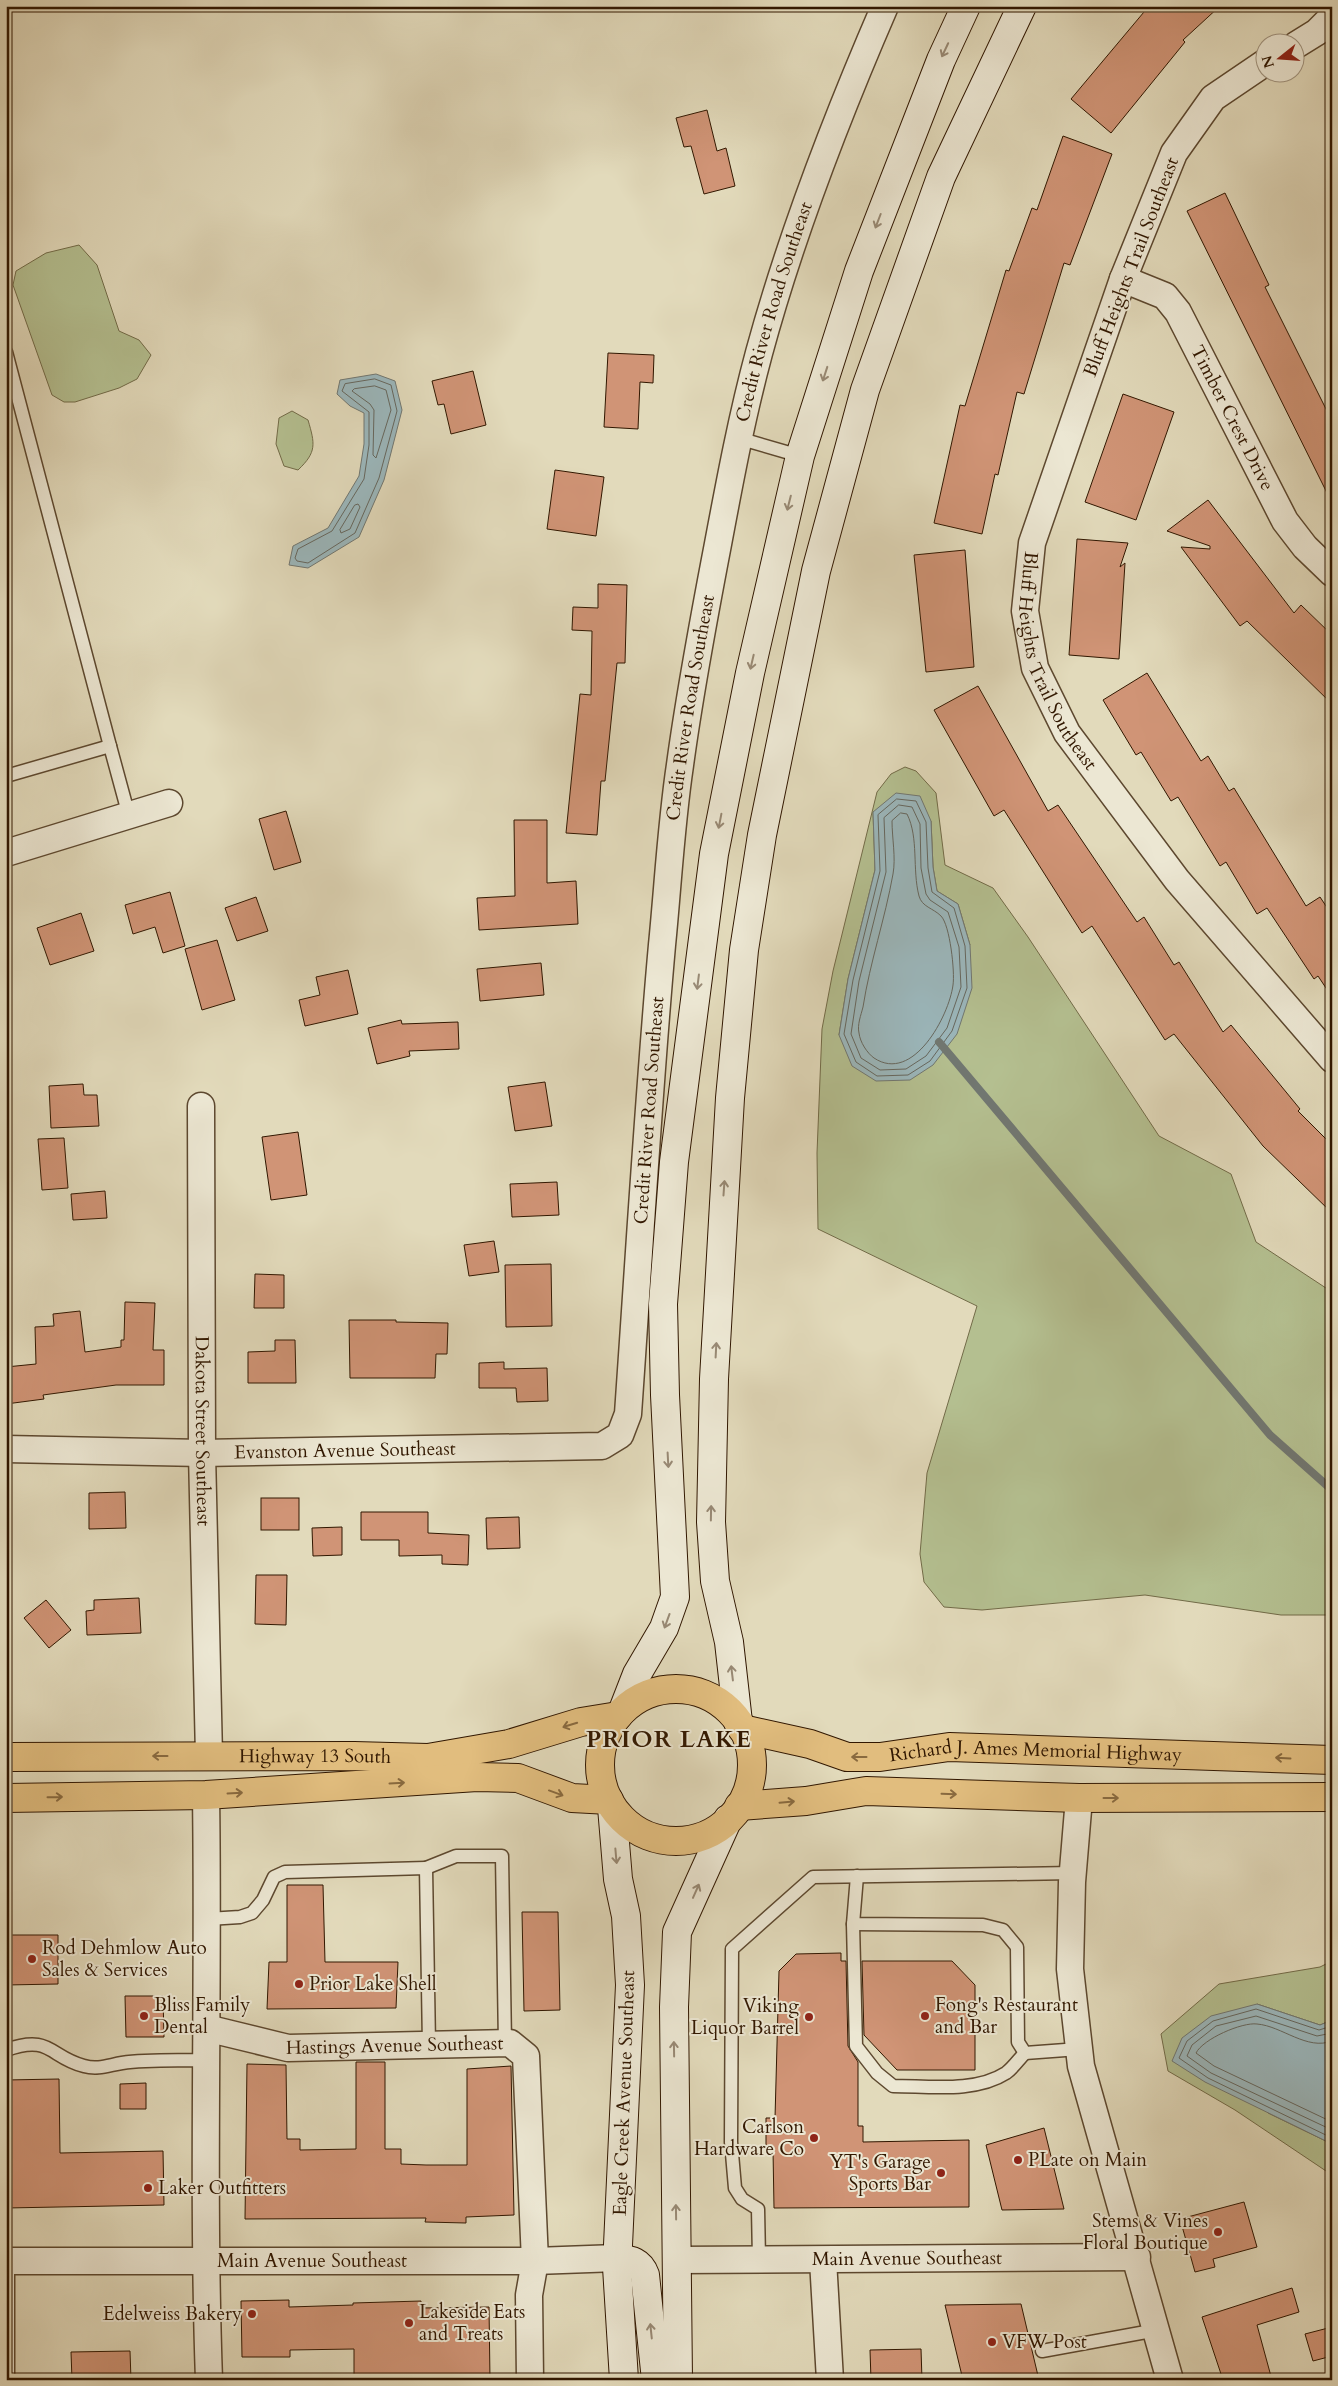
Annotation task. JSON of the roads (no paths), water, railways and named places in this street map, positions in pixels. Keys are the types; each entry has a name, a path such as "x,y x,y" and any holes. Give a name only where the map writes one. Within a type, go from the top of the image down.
{"main road":[{"path":"733,1813 717,1829 696,1839 672,1841 649,1836 628,1825 610,1803 602,1783 600,1757 607,1731 620,1713 637,1674 664,1628 675,1596 665,1395 663,1304 674,1162 714,854 750,673 800,456 859,271 941,60 966,6"},
{"path":"678,2380 674,2007 677,1932 733,1813 746,1793 752,1770 749,1746 740,1726 729,1642 716,1581 711,1522 714,1379 730,1098 744,950 762,835 816,571 865,390 942,177 1022,6"},
{"path":"620,1713 644,1695 670,1689 696,1691 720,1703 740,1726"},
{"name":"Highway 13 South","path":"6,1757 428,1758 509,1744 581,1722 620,1713"},
{"name":"Richard J. Ames Memorial Highway","path":"740,1726 810,1744 847,1757 880,1757 949,1747 1332,1760"},
{"name":"Highway 13 South","path":"6,1798 206,1795 477,1777 518,1778 572,1798 610,1803"},
{"name":"Richard J. Ames Memorial Highway","path":"733,1813 866,1791 1078,1798 1332,1797"},
{"name":"Eagle Creek Avenue Southeast","path":"610,1803 618,1880 626,1916 630,1985 617,2258 624,2380"},
{"path":"617,2258 635,2261 642,2267 656,2380"}],"street":[{"name":"Credit River Road Southeast","path":"620,1435 628,1414 651,1068 679,768 697,656 738,438 759,352 787,263 861,62 885,6"},
{"path":"1306,39 1318,32 1332,18"},
{"name":"Bluff Heights Trail Southeast","path":"1256,69 1213,98 1174,153 1123,279 1032,543 1025,611 1035,668 1067,734 1178,880 1332,1059"},
{"name":"Timber Crest Drive","path":"1123,279 1165,296 1178,312 1285,521 1305,547 1332,573"},
{"path":"6,852 169,803"},
{"name":"Dakota Street Southeast","path":"201,1106 202,1453 209,1756"},
{"name":"Evanston Avenue Southeast","path":"6,1449 202,1453 602,1446 620,1435"},
{"path":"206,1795 208,1919 205,2260 209,2380"},
{"path":"1078,1798 1070,1969 1079,2049 1084,2075 1137,2257 1170,2380"},
{"name":"Hastings Avenue Southeast","path":"206,2028 288,2048 510,2043 526,2056 535,2261"},
{"name":"Main Avenue Southeast","path":"677,2260 1137,2257"},
{"name":"Main Avenue Southeast","path":"7,2261 535,2261 617,2258"},
{"path":"823,2260 830,2380"},
{"path":"530,2380 529,2295 535,2261"}],"lane":[{"path":"6,352 129,816"},
{"path":"738,438 800,456"},
{"path":"6,776 110,746"},
{"path":"208,1919 240,1917 252,1912 263,1900 274,1877 285,1872 426,1868 456,1856 502,1856 506,2044"},
{"path":"426,1868 429,2045"},
{"path":"759,2259 758,2209 742,2199 736,2188 733,2160 732,1948 812,1877 1073,1874"},
{"path":"857,1876 853,1924 856,2046 877,2073 893,2086 972,2085 989,2081 1007,2072 1025,2053 1079,2049"},
{"path":"853,1924 983,1925 1003,1930 1016,1947 1018,2042 1025,2053"},
{"path":"6,2050 16,2047 41,2045 76,2064 97,2068 122,2063 206,2060"},
{"path":"7,2261 8,2380"},
{"path":"1042,2351 1157,2330"}],"water":[{"path":"376,374 395,381 402,410 384,480 359,537 308,568 289,565 293,546 328,528 359,476 364,444 364,413 350,406 337,394 340,380"},
{"path":"896,793 920,796 931,821 933,867 937,891 958,904 970,945 972,988 957,1034 933,1065 910,1080 876,1081 852,1066 839,1035 848,979 875,870 873,812"},
{"path":"1257,2004 1320,2025 1332,2020 1332,2144 1205,2082 1172,2061 1182,2038 1211,2016"}],"waterway":[{"path":"939,1042 1270,1435 1332,1490"}],"place":[{"name":"Rod Dehmlow Auto Sales & Services","path":"32,1959"},
{"name":"Prior Lake Shell","path":"299,1984"},
{"name":"Bliss Family Dental","path":"144,2016"},
{"name":"Fong's Restaurant and Bar","path":"925,2016"},
{"name":"Viking Liquor Barrel","path":"809,2017"},
{"name":"Carlson Hardware Co","path":"814,2138"},
{"name":"PLate on Main","path":"1018,2160"},
{"name":"YT's Garage Sports Bar","path":"941,2173"},
{"name":"Laker Outfitters","path":"148,2188"},
{"name":"Stems & Vines Floral Boutique","path":"1218,2232"},
{"name":"Edelweiss Bakery","path":"252,2314"},
{"name":"Lakeside Eats and Treats","path":"409,2323"},
{"name":"VFW Post","path":"992,2342"}],"district":[{"name":"PRIOR LAKE","path":"669,1739"}]}
